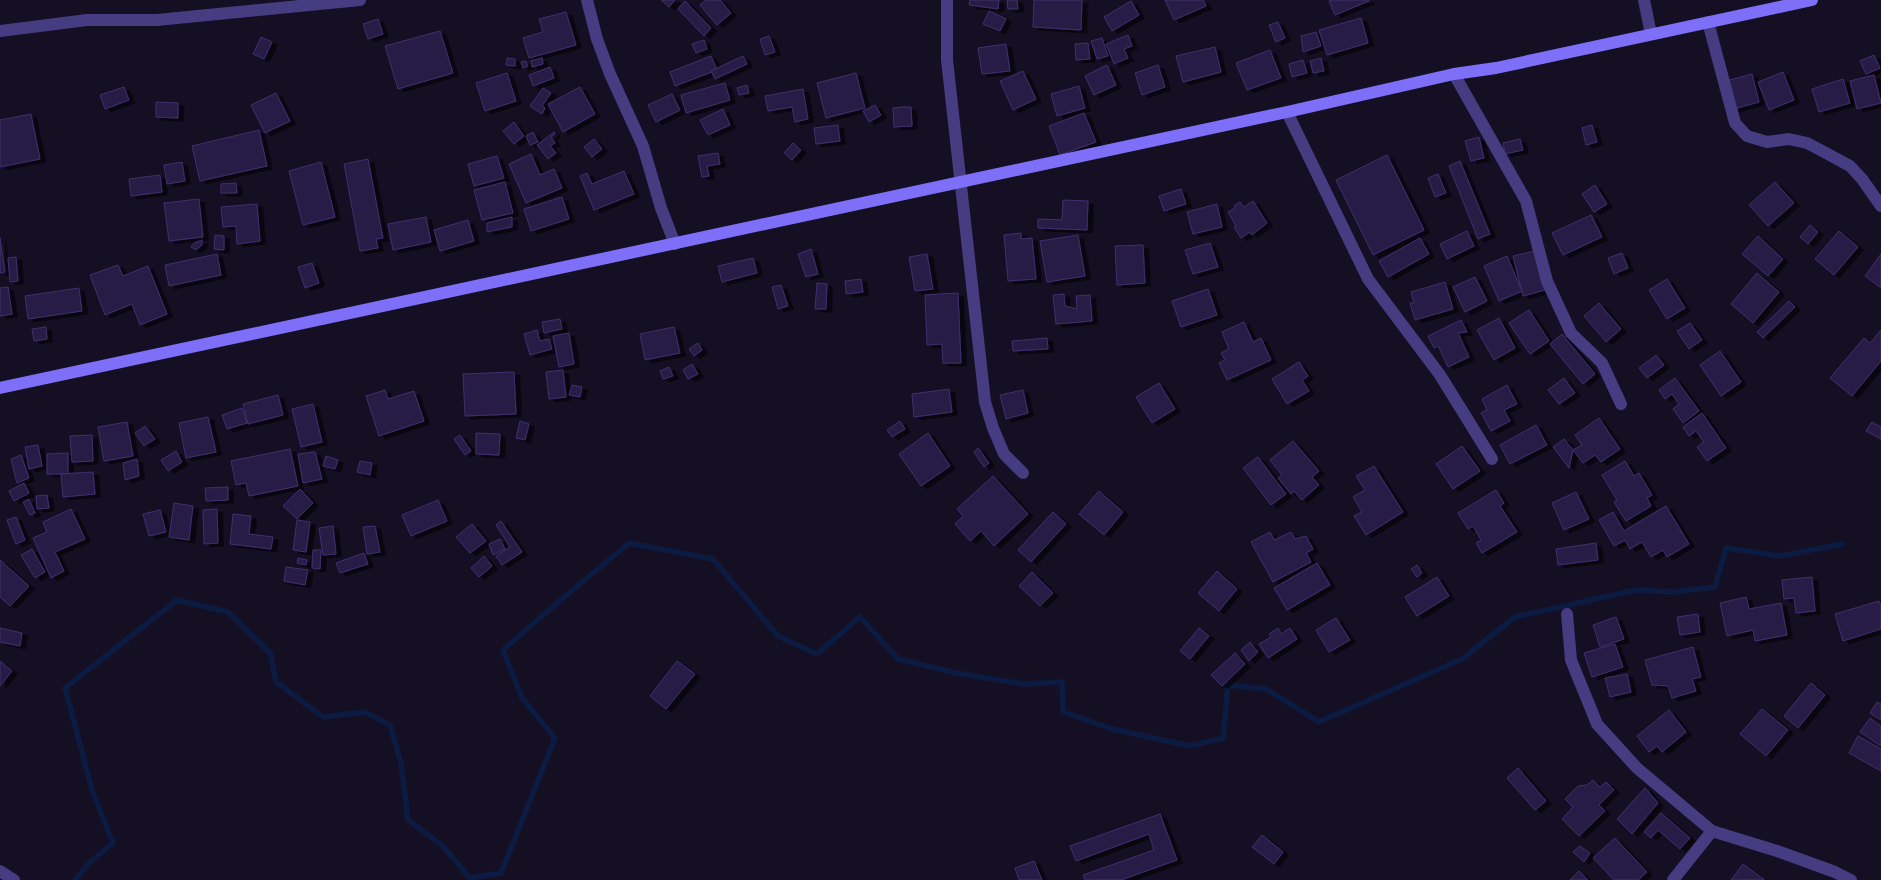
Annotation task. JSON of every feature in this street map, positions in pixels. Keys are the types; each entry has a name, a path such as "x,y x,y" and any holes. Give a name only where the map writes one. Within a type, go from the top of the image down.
{"main road":[{"path":"0,388 1287,112 1454,74 1496,68 1812,0"}],"street":[{"path":"0,31 87,20 157,20 360,0"},
{"path":"587,0 596,39 643,146 675,244"},
{"path":"947,0 947,60 985,402 1004,454 1023,473"},
{"path":"1644,0 1651,34"},
{"path":"1708,22 1735,123 1747,136 1767,142 1789,139 1807,142 1850,166 1862,179 1881,206"},
{"path":"1454,74 1526,201 1547,281 1571,333 1602,363 1621,404"},
{"path":"1287,112 1368,279 1440,375 1492,460"},
{"path":"1567,614 1571,660 1597,724 1637,768 1712,831 1777,851 1835,872 1851,880"},
{"path":"1673,880 1712,831"},
{"path":"0,870 14,880"}],"building":[{"path":"661,0 675,0 669,7"},
{"path":"706,0 720,0 731,13 717,25 700,5"},
{"path":"970,0 999,0 998,9 969,5"},
{"path":"1007,0 1017,0 1018,9 1008,9"},
{"path":"1034,0 1082,0 1081,30 1033,27"},
{"path":"1165,0 1203,0 1206,6 1174,20"},
{"path":"685,1 711,28 704,36 678,9"},
{"path":"1131,1 1139,15 1112,31 1104,17"},
{"path":"1329,1 1369,1 1335,15"},
{"path":"989,11 1006,19 1000,31 983,24"},
{"path":"566,12 576,45 529,58 523,38 543,32 539,19"},
{"path":"1361,18 1368,43 1327,55 1319,30"},
{"path":"378,19 383,34 368,39 363,24"},
{"path":"1278,22 1285,38 1276,42 1269,25"},
{"path":"440,31 453,73 398,89 385,46"},
{"path":"1316,32 1321,46 1303,52 1301,36"},
{"path":"1128,35 1132,46 1124,49 1128,58 1114,64 1106,44"},
{"path":"769,36 775,52 765,55 760,39"},
{"path":"261,37 272,42 264,59 253,54"},
{"path":"1102,38 1108,56 1097,59 1091,41"},
{"path":"704,40 707,49 696,53 692,44"},
{"path":"1088,43 1090,59 1076,60 1075,44"},
{"path":"1006,44 1010,71 982,74 978,48"},
{"path":"1215,47 1221,72 1183,82 1176,56"},
{"path":"1270,50 1281,78 1247,90 1236,63"},
{"path":"1874,55 1880,68 1866,74 1860,61"},
{"path":"711,56 717,70 675,86 670,72"},
{"path":"743,56 747,64 715,79 711,71"},
{"path":"507,58 515,59 515,66 506,65"},
{"path":"542,58 543,64 532,67 531,61"},
{"path":"1321,58 1324,71 1313,73 1310,61"},
{"path":"1303,60 1307,73 1292,77 1289,64"},
{"path":"526,61 528,66 523,68 521,62"},
{"path":"1107,65 1116,85 1094,95 1085,76"},
{"path":"1158,65 1165,87 1142,95 1135,73"},
{"path":"550,67 554,78 533,86 529,75"},
{"path":"1023,71 1036,99 1013,110 1000,81"},
{"path":"1783,72 1794,100 1769,110 1758,82"},
{"path":"507,73 516,101 485,111 476,83"},
{"path":"856,73 865,108 826,118 817,83"},
{"path":"1752,74 1759,102 1734,109 1726,81"},
{"path":"1874,75 1881,103 1857,109 1850,81"},
{"path":"1843,79 1850,103 1819,112 1812,89"},
{"path":"725,83 730,100 686,113 681,95"},
{"path":"747,85 749,93 739,95 737,88"},
{"path":"1079,86 1085,108 1057,116 1051,94"},
{"path":"124,87 129,100 105,109 100,95"},
{"path":"580,87 595,114 563,132 548,104"},
{"path":"543,88 551,93 542,106 545,108 542,114 530,106"},
{"path":"803,89 808,119 795,122 792,107 768,111 765,96"},
{"path":"276,93 290,121 265,133 251,105"},
{"path":"672,94 680,110 656,122 648,105"},
{"path":"156,102 178,103 178,118 156,117"},
{"path":"875,105 881,115 869,122 863,111"},
{"path":"911,107 912,126 894,127 893,108"},
{"path":"723,109 730,125 708,135 700,120"},
{"path":"1084,113 1096,142 1060,155 1049,126"},
{"path":"31,114 40,159 0,167 0,120"},
{"path":"514,122 524,136 514,144 503,131"},
{"path":"838,125 840,141 816,144 814,128"},
{"path":"1592,125 1597,142 1586,145 1582,128"},
{"path":"259,130 267,166 200,181 192,146"},
{"path":"533,132 538,142 530,145 526,136"},
{"path":"554,132 555,134 551,137 555,143 550,146 556,153 548,159 537,145"},
{"path":"1479,137 1484,158 1471,161 1465,141"},
{"path":"594,139 602,149 592,157 584,147"},
{"path":"1520,139 1523,150 1505,154 1503,143"},
{"path":"793,143 801,150 792,160 784,153"},
{"path":"718,153 720,164 707,166 709,176 702,177 698,156"},
{"path":"531,154 540,175 554,169 562,188 526,203 509,164"},
{"path":"1387,155 1424,230 1373,255 1336,180"},
{"path":"497,156 504,178 474,186 468,164"},
{"path":"368,159 383,238 376,239 378,248 360,251 344,164"},
{"path":"1460,161 1490,234 1478,239 1449,166"},
{"path":"182,162 185,181 167,184 164,165"},
{"path":"321,162 335,217 303,225 289,171"},
{"path":"624,171 634,194 594,210 580,176 587,173 592,184"},
{"path":"1438,174 1446,193 1435,197 1428,178"},
{"path":"160,175 162,192 131,196 129,179"},
{"path":"505,182 513,213 482,220 474,190"},
{"path":"1775,182 1794,203 1768,226 1749,205"},
{"path":"236,183 237,193 221,193 221,184"},
{"path":"1595,185 1607,204 1594,212 1582,194"},
{"path":"1181,189 1186,204 1164,211 1159,196"},
{"path":"562,197 569,219 531,231 524,209"},
{"path":"199,199 203,237 169,241 164,203"},
{"path":"1063,200 1088,201 1087,230 1038,228 1038,219 1062,220"},
{"path":"1253,201 1267,223 1252,235 1250,232 1241,238 1228,212 1240,202 1244,207"},
{"path":"257,204 260,241 237,244 236,226 223,227 221,207"},
{"path":"1217,204 1222,227 1193,234 1187,212"},
{"path":"1591,215 1602,237 1563,255 1552,233"},
{"path":"426,217 431,242 393,250 388,224"},
{"path":"512,217 512,227 487,232 487,223"},
{"path":"468,220 474,241 440,251 434,230"},
{"path":"1810,225 1818,232 1808,244 1800,237"},
{"path":"1467,231 1474,246 1447,259 1440,244"},
{"path":"1839,231 1858,247 1834,275 1815,259"},
{"path":"1021,233 1021,239 1032,238 1036,279 1008,281 1004,235"},
{"path":"215,235 224,236 224,250 214,249"},
{"path":"1078,235 1085,276 1047,282 1040,241"},
{"path":"1758,236 1783,259 1768,276 1742,254"},
{"path":"0,238 5,272 0,273"},
{"path":"1420,238 1429,254 1388,277 1379,261"},
{"path":"202,240 202,245 196,250 191,247 194,243"},
{"path":"1210,243 1218,267 1193,274 1185,250"},
{"path":"1143,245 1145,283 1117,285 1115,246"},
{"path":"811,249 818,274 806,277 798,254"},
{"path":"1535,251 1545,290 1523,296 1513,256"},
{"path":"1622,253 1628,268 1614,274 1608,258"},
{"path":"217,254 221,275 169,286 165,265"},
{"path":"927,254 933,289 915,291 909,257"},
{"path":"1881,254 1881,288 1865,276"},
{"path":"1507,256 1522,291 1499,301 1484,266"},
{"path":"16,257 18,281 10,282 8,258"},
{"path":"753,258 757,273 722,282 718,266"},
{"path":"312,263 319,283 305,288 298,267"},
{"path":"118,265 123,276 148,266 167,314 140,325 132,304 105,315 90,275"},
{"path":"1757,273 1779,292 1753,323 1731,304"},
{"path":"1475,277 1487,301 1465,312 1453,287"},
{"path":"861,279 863,292 846,294 845,281"},
{"path":"1667,279 1685,308 1667,319 1649,290"},
{"path":"1445,282 1453,309 1415,320 1410,303 1414,303 1411,292"},
{"path":"817,283 827,284 826,309 815,309"},
{"path":"781,285 788,306 778,309 772,287"},
{"path":"8,287 12,314 0,316 0,288"},
{"path":"79,288 82,311 28,319 25,296"},
{"path":"1208,289 1217,315 1181,327 1172,301"},
{"path":"958,293 961,363 943,363 942,344 927,345 925,295"},
{"path":"1064,294 1065,306 1077,309 1076,296 1090,295 1092,321 1056,324 1053,295"},
{"path":"1789,301 1795,307 1763,338 1757,332"},
{"path":"1599,303 1621,329 1606,342 1584,316"},
{"path":"1529,310 1549,341 1530,354 1509,323"},
{"path":"1499,318 1515,348 1494,360 1477,330"},
{"path":"560,319 562,329 544,333 542,322"},
{"path":"1461,320 1467,332 1458,333 1469,357 1448,367 1438,346 1434,348 1428,336"},
{"path":"1244,322 1253,342 1261,338 1271,360 1227,380 1219,363 1225,360 1221,353 1229,349 1222,332"},
{"path":"1690,323 1702,340 1689,349 1677,331"},
{"path":"46,327 47,339 34,341 32,329"},
{"path":"674,327 680,353 645,360 640,334"},
{"path":"537,330 540,341 549,339 552,349 530,355 524,334"},
{"path":"1881,330 1881,361 1852,396 1830,378 1864,338 1870,343"},
{"path":"569,333 574,364 559,367 553,336"},
{"path":"1562,334 1595,374 1583,384 1550,344"},
{"path":"1047,338 1048,349 1013,351 1012,341"},
{"path":"698,343 702,350 694,356 689,349"},
{"path":"1720,351 1741,382 1721,396 1700,365"},
{"path":"1656,355 1664,365 1647,378 1639,368"},
{"path":"1299,362 1308,376 1302,380 1309,391 1287,404 1272,379"},
{"path":"692,364 698,374 688,379 683,370"},
{"path":"669,367 673,376 663,379 660,371"},
{"path":"563,370 566,397 549,399 546,372"},
{"path":"514,372 516,414 465,416 463,374"},
{"path":"1564,378 1575,393 1559,404 1548,390"},
{"path":"1675,378 1699,411 1683,423 1673,409 1679,404 1672,394 1665,399 1659,390"},
{"path":"1159,383 1175,409 1152,423 1136,397"},
{"path":"572,385 582,387 580,397 569,395"},
{"path":"1507,385 1517,404 1504,410 1510,421 1491,431 1481,413 1487,410 1482,399"},
{"path":"949,389 952,412 914,417 912,394"},
{"path":"385,390 388,399 414,391 424,421 379,436 366,396"},
{"path":"1023,390 1028,413 1006,419 1000,395"},
{"path":"278,395 283,415 248,424 243,404"},
{"path":"313,404 322,442 301,447 292,409"},
{"path":"242,408 247,423 227,429 222,415"},
{"path":"1702,413 1726,448 1707,461 1697,447 1704,442 1696,431 1689,436 1683,427"},
{"path":"208,417 216,452 186,458 179,423"},
{"path":"1599,418 1620,449 1601,462 1595,455 1583,463 1573,450 1582,445 1575,435"},
{"path":"520,421 529,424 525,440 516,438"},
{"path":"900,421 905,429 892,437 887,430"},
{"path":"127,422 133,456 104,461 98,427"},
{"path":"1872,422 1881,427 1881,439 1866,431"},
{"path":"1536,425 1547,445 1510,464 1500,445"},
{"path":"145,426 155,439 144,446 135,433"},
{"path":"476,433 500,434 499,455 476,454"},
{"path":"928,433 950,466 921,486 899,454"},
{"path":"92,435 93,461 72,462 70,436"},
{"path":"460,435 471,451 465,455 454,439"},
{"path":"1564,439 1573,450 1569,468 1553,447"},
{"path":"1293,441 1319,471 1312,477 1319,485 1302,500 1294,491 1291,494 1278,478 1282,475 1270,460"},
{"path":"38,445 42,466 29,469 25,447"},
{"path":"1462,446 1480,471 1453,489 1436,464"},
{"path":"978,448 989,463 984,467 974,452"},
{"path":"290,449 298,486 249,496 246,483 236,485 231,461"},
{"path":"176,451 182,462 168,471 161,460"},
{"path":"315,452 322,479 303,483 298,454"},
{"path":"68,453 68,474 47,474 47,454"},
{"path":"21,455 29,478 17,483 11,459"},
{"path":"326,456 338,460 335,469 323,466"},
{"path":"1258,457 1286,494 1271,505 1243,468"},
{"path":"137,459 139,476 125,480 123,463"},
{"path":"360,461 372,463 370,475 357,472"},
{"path":"1625,461 1634,476 1639,473 1652,495 1647,498 1651,506 1626,521 1614,502 1617,500 1602,475"},
{"path":"1374,466 1403,512 1366,535 1354,516 1362,512 1353,497 1365,490 1356,476"},
{"path":"93,472 95,494 63,497 61,474"},
{"path":"993,476 1028,514 994,546 981,531 970,541 955,524 963,516 957,509"},
{"path":"24,483 29,493 14,501 9,491"},
{"path":"228,487 228,500 206,501 205,488"},
{"path":"300,489 313,503 297,519 283,506"},
{"path":"1496,490 1504,503 1500,506 1517,532 1482,553 1476,543 1481,540 1473,526 1468,529 1458,513"},
{"path":"1099,491 1123,512 1104,535 1079,514"},
{"path":"1576,492 1589,519 1564,530 1552,503"},
{"path":"47,495 49,508 37,509 36,496"},
{"path":"29,499 35,513 30,515 23,502"},
{"path":"438,500 447,521 411,536 402,515"},
{"path":"174,503 193,506 189,540 169,537"},
{"path":"1666,506 1689,544 1667,557 1663,550 1651,557 1642,542 1630,549 1625,540 1614,546 1599,520 1613,512 1624,531"},
{"path":"71,509 85,539 55,552 64,571 51,578 33,538 47,532 43,522"},
{"path":"217,509 218,543 204,544 203,510"},
{"path":"160,510 166,532 149,536 143,514"},
{"path":"1053,512 1066,524 1031,562 1018,550"},
{"path":"233,514 251,516 249,534 273,537 271,549 230,544"},
{"path":"16,517 25,540 16,544 7,520"},
{"path":"297,520 310,522 306,552 293,550"},
{"path":"501,521 522,552 502,565 496,556 510,547 496,525"},
{"path":"472,524 486,541 470,553 456,537"},
{"path":"333,526 336,554 323,555 319,528"},
{"path":"375,526 380,552 367,554 363,527"},
{"path":"1270,532 1274,540 1291,532 1295,539 1306,536 1313,549 1306,553 1311,562 1273,582 1251,542"},
{"path":"500,539 505,549 493,555 489,544"},
{"path":"1596,543 1598,560 1558,565 1556,549"},
{"path":"32,549 45,572 35,578 21,555"},
{"path":"313,550 321,550 320,569 312,568"},
{"path":"364,553 368,564 340,573 336,563"},
{"path":"484,556 492,566 479,577 471,568"},
{"path":"298,558 307,560 306,565 297,563"},
{"path":"0,560 29,586 10,606 0,597"},
{"path":"1317,563 1330,585 1287,610 1274,588"},
{"path":"1417,565 1422,573 1417,577 1411,569"},
{"path":"286,567 308,570 305,585 284,581"},
{"path":"1217,571 1237,589 1219,611 1198,593"},
{"path":"1032,572 1053,593 1040,606 1019,586"},
{"path":"1437,577 1449,596 1417,616 1405,597"},
{"path":"1812,577 1815,611 1796,613 1794,598 1784,599 1782,580"},
{"path":"1746,597 1749,609 1781,603 1787,635 1755,641 1753,630 1727,636 1720,603"},
{"path":"1879,601 1881,606 1881,629 1843,641 1835,614"},
{"path":"1698,614 1700,632 1680,635 1677,617"},
{"path":"1616,617 1624,639 1600,647 1593,625"},
{"path":"1336,618 1350,640 1329,652 1316,630"},
{"path":"0,628 22,633 20,646 0,642"},
{"path":"1199,628 1209,636 1190,659 1180,651"},
{"path":"1278,628 1281,634 1290,628 1297,639 1268,658 1259,644 1271,637 1269,634"},
{"path":"1250,642 1258,652 1249,661 1241,650"},
{"path":"1615,644 1623,667 1592,677 1584,653"},
{"path":"1693,647 1701,677 1692,679 1696,691 1672,698 1668,686 1652,685 1645,660"},
{"path":"1235,653 1245,664 1222,686 1211,675"},
{"path":"0,661 12,671 0,686"},
{"path":"677,661 695,674 666,709 650,696"},
{"path":"1627,674 1631,692 1610,697 1605,678"},
{"path":"1811,683 1825,695 1798,728 1784,716"},
{"path":"1877,702 1881,704 1881,720 1870,713"},
{"path":"1762,709 1788,730 1766,756 1740,734"},
{"path":"1669,710 1686,732 1662,752 1657,746 1649,752 1637,736"},
{"path":"1870,718 1881,726 1881,746 1860,732"},
{"path":"1858,736 1881,749 1881,771 1849,753"},
{"path":"1518,768 1546,801 1535,810 1507,778"},
{"path":"1593,780 1600,787 1606,782 1614,790 1599,805 1605,811 1579,836 1562,819 1573,807 1565,799 1578,786 1587,785"},
{"path":"1645,788 1658,803 1632,834 1617,819"},
{"path":"1661,813 1690,838 1680,849 1658,830 1651,838 1644,832"},
{"path":"1160,814 1177,860 1121,880 1085,880 1083,875 1154,850 1149,834 1076,861 1070,846"},
{"path":"1262,835 1283,852 1274,864 1252,847"},
{"path":"1615,838 1647,872 1638,880 1614,880 1593,858"},
{"path":"1580,846 1590,853 1584,862 1573,852"},
{"path":"1034,861 1042,880 1019,880 1015,868"},
{"path":"1743,864 1765,880 1731,880"},
{"path":"1579,871 1588,880 1570,880"}],"waterway":[{"path":"75,880 88,864 113,843 92,790 65,688 177,600 228,612 270,653 276,682 323,717 365,712 390,725 401,763 408,820 442,845 470,878 501,873 555,738 522,698 503,650 629,543 713,559 778,636 817,654 860,617 898,659 956,673 1024,684 1062,682 1063,712 1112,729 1190,746 1223,738 1228,685 1266,689 1319,722 1462,659 1515,617 1636,590 1672,592 1715,587 1726,548 1780,556 1842,544"}]}
